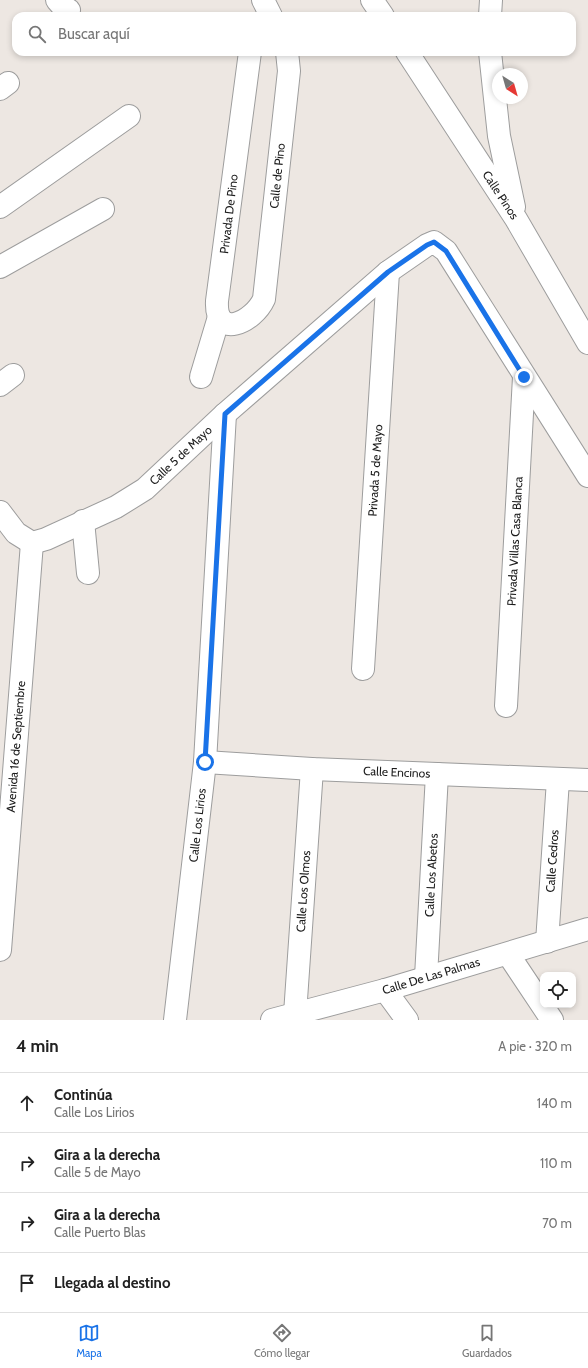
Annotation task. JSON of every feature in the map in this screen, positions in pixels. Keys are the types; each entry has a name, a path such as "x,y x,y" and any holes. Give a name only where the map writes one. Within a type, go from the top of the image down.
{"street":[{"path":"254,12 256,0"},
{"path":"264,0 269,12"},
{"path":"373,0 380,12"},
{"path":"490,12 491,0"},
{"name":"Privada De Pino","path":"201,377 218,317 216,312 217,301 249,56"},
{"name":"Calle de Pino","path":"218,317 222,322 229,324 240,323 255,313 264,299 289,71 287,56"},
{"name":"Calle Pinos","path":"410,56 516,219 588,343"},
{"path":"490,56 499,136 516,219"},
{"path":"0,207 129,116"},
{"path":"0,267 103,209"},
{"name":"Calle 5 de Mayo","path":"32,543 46,539 84,520 116,507 145,490 225,414 388,272 427,245 434,242 446,251 524,377"},
{"name":"Privada 5 de Mayo","path":"363,669 388,272"},
{"path":"524,377 588,475"},
{"name":"Privada Villas Casa Blanca","path":"506,706 524,377"},
{"name":"Calle Los Lirios","path":"175,1020 205,762 225,414"},
{"path":"84,520 88,573"},
{"path":"3,523 32,543"},
{"name":"Avenida 16 de Septiembre","path":"0,950 32,543"},
{"name":"Calle Encinos","path":"205,762 312,769 588,780"},
{"name":"Calle Los Olmos","path":"295,1014 312,769"},
{"name":"Calle Los Abetos","path":"426,977 437,774"},
{"name":"Calle Cedros","path":"547,942 558,780"},
{"name":"Calle De Las Palmas","path":"272,1020 386,990 588,929"},
{"path":"508,954 552,1020"},
{"path":"386,990 407,1020"}],"route":[{"path":"205,762 225,414 388,272 427,245 434,242 442,246 446,251 524,377"}]}
